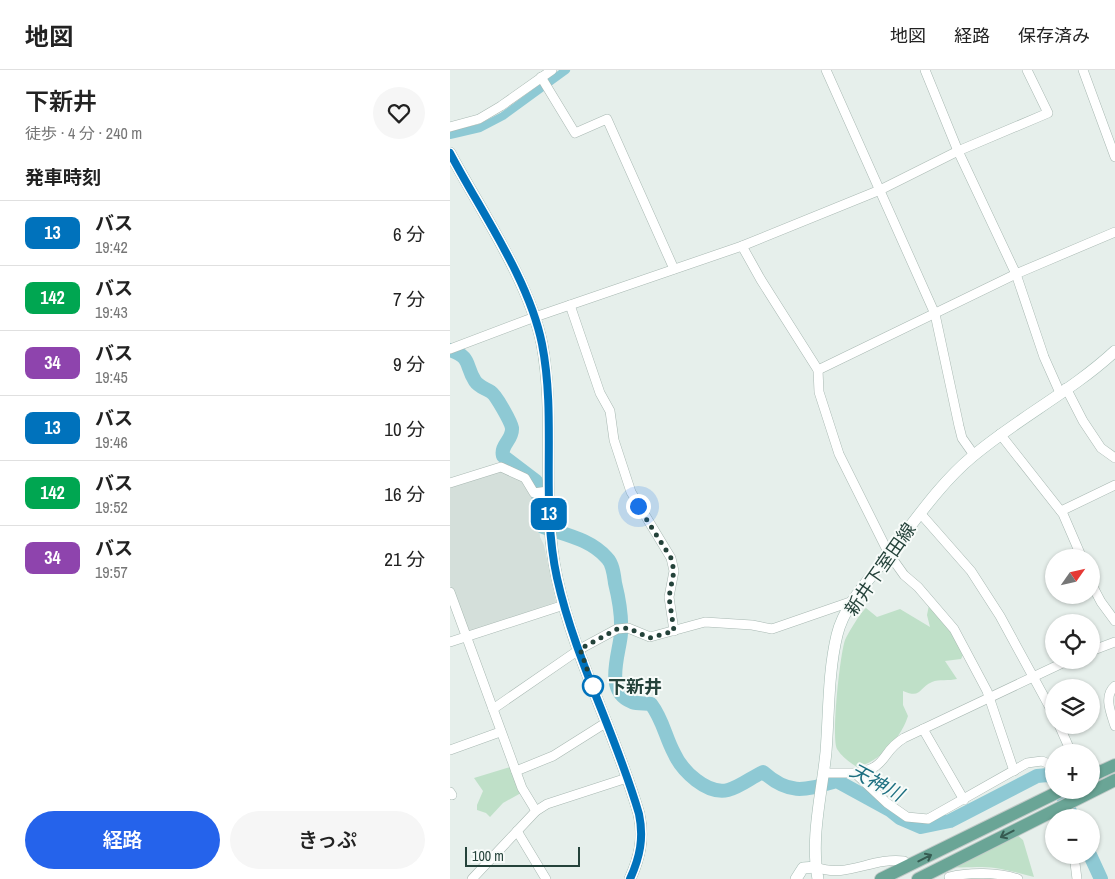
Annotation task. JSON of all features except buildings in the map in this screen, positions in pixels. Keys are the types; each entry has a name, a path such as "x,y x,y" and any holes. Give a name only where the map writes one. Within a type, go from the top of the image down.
{"main road":[{"path":"450,153 514,271 535,317 544,363 551,547 564,605 639,814 642,839 641,852 630,879"},
{"name":"新井下室田線","path":"818,879 816,842 837,634 853,601 920,513 958,469 1000,434 1099,365 1115,351"},
{"path":"1100,772 1115,765"},
{"path":"918,879 948,874 1051,812 1115,780"},
{"path":"881,879 1045,798"},
{"path":"796,879 804,868 816,867"}],"street":[{"path":"450,127 479,119 544,82 552,70"},
{"path":"826,70 935,314 959,426 965,442 974,455"},
{"path":"925,70 958,151 1016,274 1044,357 1101,448 1115,458"},
{"path":"450,349 570,304 742,246 880,190 958,151 1048,113 1027,70"},
{"path":"1083,70 1115,157"},
{"path":"544,82 575,133 607,118 674,269"},
{"path":"818,370 1016,274 1115,232"},
{"path":"742,246 761,280 818,370 819,392 839,454 889,554 904,575 918,587 954,629 986,691 1014,771"},
{"path":"570,304 600,393 610,411 614,440 630,492 671,558 674,571 669,597 674,631"},
{"path":"1000,434 1061,511 1078,549"},
{"path":"450,483 500,467 525,478 534,493 548,491"},
{"path":"1061,511 1115,485"},
{"path":"920,513 971,571 1000,616 1045,697"},
{"path":"450,592 500,732 522,788 536,811"},
{"path":"1100,600 1115,621"},
{"path":"493,709 580,649 617,629 628,628 650,638 706,622 752,625 772,629 853,601"},
{"path":"450,642 564,605"},
{"path":"1100,648 1115,642"},
{"path":"824,773 867,771 877,766 886,758 892,745 1052,669"},
{"path":"1115,686 1110,690 1108,700 1115,726"},
{"path":"516,771 553,756 607,722"},
{"path":"923,729 964,800"},
{"path":"450,750 500,732"},
{"path":"854,773 886,804 907,817 928,819 1027,764 1045,763"},
{"path":"472,879 536,811 547,804 627,778"},
{"path":"516,831 546,879"},
{"path":"816,867 826,873 843,875 891,859 904,861"},
{"path":"1075,864 1077,879"},
{"path":"948,874 982,874 1008,876 1018,879"}],"shaded area":[{"path":"498,469 518,476 537,495 540,537 544,545 556,602 469,633 450,585 450,486"}],"green space":[{"path":"929,605 936,607 964,653 961,659 945,661 957,679 932,682 914,694 903,691 903,705 908,716 900,733 888,748 874,760 857,767 841,754 835,742 837,696 845,640 866,608 877,617 900,609 930,627 927,615"},
{"path":"510,767 521,793 503,803 490,817 486,813 477,810 477,805 483,791 474,778"},
{"path":"1016,834 1023,840 1034,877 995,868 950,867"}],"waterway":[{"path":"450,135 480,128 503,116 566,70"},
{"name":"天神川","path":"450,350 465,359 475,381 491,392 500,403 512,428 511,436 503,449 503,456 536,481 543,527 569,535 593,546 609,561 614,574 621,621 615,671 618,689 623,697 632,702 651,704 678,760 696,780 712,789 720,791 732,789 763,772 781,785 798,789 816,787 837,781 890,810 900,818 921,827 950,821 1037,776 1045,775"},
{"name":"天神川","path":"1064,799 1069,809"},
{"name":"天神川","path":"1094,864 1101,879"}],"bus line":[{"name":"13","path":"450,153 526,293 535,317 542,345 546,381 549,512 553,560 564,605 635,799 642,825 641,852 630,879"}],"place":[{"name":"下新井","path":"593,686"}],"route":[{"path":"593,686 580,649 617,629 628,628 650,638 674,631 669,597 674,571 671,558 638,506"}]}
